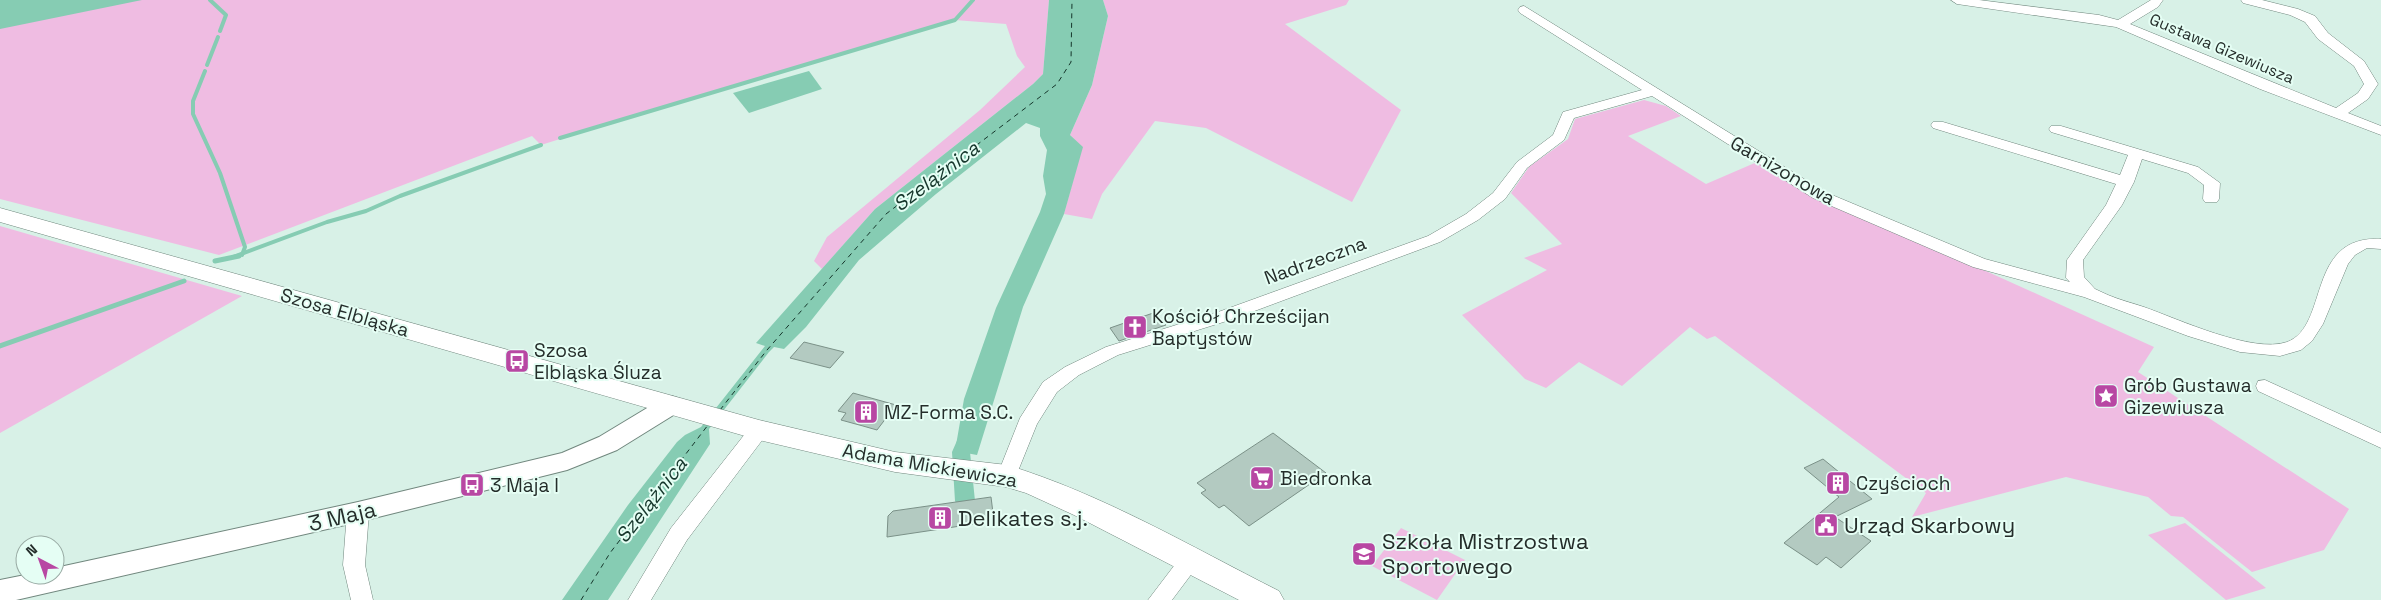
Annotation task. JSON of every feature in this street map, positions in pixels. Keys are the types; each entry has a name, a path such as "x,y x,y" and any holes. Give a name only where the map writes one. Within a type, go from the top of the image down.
{"main road":[{"name":"Szosa Elbląska","path":"0,215 680,407"},
{"name":"Adama Mickiewicza","path":"680,407 753,428 895,462 1007,476 1062,496 1268,600"}],"street":[{"name":"Gustawa Gizewiusza","path":"1957,0 2010,9 2099,19 2120,24 2381,131"},
{"path":"2120,24 2154,4 2157,0"},
{"path":"2247,0 2294,12 2310,19 2323,36 2359,64 2371,84 2363,96 2337,114"},
{"name":"Garnizonowa","path":"1524,10 1818,195 1979,263 2092,294 2239,346 2278,350 2294,346 2310,330 2325,300 2334,272 2350,250 2363,243 2381,244"},
{"name":"Nadrzeczna","path":"1007,476 1027,423 1050,387 1072,370 1112,351 1227,315 1434,239 1472,217 1499,196 1522,165 1559,137 1568,115 1652,92"},
{"path":"1938,125 2126,182"},
{"path":"2056,129 2194,170 2212,183 2211,199"},
{"name":"Garnizonowa","path":"2092,294 2075,278 2075,260 2114,205 2126,182 2137,153"},
{"path":"2265,386 2381,441"},
{"name":"3 Maja","path":"0,592 358,512 567,461 680,407"},
{"path":"639,600 680,534 753,428"},
{"path":"358,512 354,565 362,600"},
{"path":"1159,600 1192,560"}],"shaded area":[{"path":"0,0 1049,0 1043,74 1033,84 875,209 822,269 814,261 827,237 980,110 1025,67 1017,56 1006,24 955,20 696,96 541,145 532,136 219,255 0,199"},
{"path":"1103,0 1349,0 1346,5 1285,24 1401,110 1352,202 1206,128 1155,121 1102,194 1092,219 1064,214 1082,147 1070,135 1092,85 1108,16"},
{"path":"1644,100 1666,106 1681,116 1628,136 1706,184 1757,162 1977,267 2154,347 2138,372 2349,509 2324,550 2252,572 2183,517 2171,516 2148,497 2066,477 1912,517 1926,493 1715,336 1707,339 1690,327 1622,386 1579,362 1546,388 1525,379 1462,315 1547,270 1524,258 1562,244 1511,193 1529,167 1568,139 1575,119"},
{"path":"0,226 242,296 0,433"},
{"path":"2185,523 2266,588 2226,600 2148,535"},
{"path":"1401,528 1465,560 1437,600 1372,566"}],"water":[{"path":"0,0 142,0 0,29"},
{"name":"Szelążnica","path":"1049,0 1103,0 1108,16 1092,85 1070,135 1083,147 1064,214 1023,307 977,455 955,451 964,399 996,308 1040,212 1046,194 1043,176 1047,150 1040,136 1040,128 1026,123 936,194 859,260 806,327 784,349 774,347 769,352 709,429 710,444 608,600 562,600 628,505 677,442 685,435 701,427 765,346 756,343 875,209 1033,84 1043,74"},
{"path":"809,71 822,89 749,113 733,93"}],"building":[{"name":"Kościół Chrześcijan Baptystów","path":"1156,312 1166,325 1119,341 1110,328"},
{"path":"804,342 844,352 830,368 790,358"},
{"name":"MZ-Forma S.C.","path":"853,393 896,405 877,430 841,420 846,413 838,411"},
{"name":"Biedronka","path":"1273,433 1326,473 1249,526 1224,505 1219,508 1201,493 1206,490 1197,483"},
{"name":"Urząd Skarbowy","path":"1823,459 1872,499 1835,517 1871,541 1841,568 1826,557 1817,565 1784,543 1839,497 1804,468"},
{"name":"Delikates s.j.","path":"991,497 994,521 887,537 888,516 893,511"}],"waterway":[{"path":"210,0 226,15 220,31"},
{"path":"560,138 955,20 973,0"},
{"path":"207,65 218,37"},
{"path":"205,71 193,101 193,114 220,173 245,247 243,253"},
{"path":"243,253 327,222 366,211 400,196 541,145"},
{"path":"233,257 243,253"},
{"path":"215,261 239,256"},
{"path":"0,346 184,281"},
{"path":"965,501 961,452 969,432"}],"ferry route":[{"path":"720,410 767,350 886,214 1057,84 1071,62 1072,0"},
{"path":"581,600 610,553 708,425"}],"place":[{"name":"Kościół Chrześcijan Baptystów","path":"1135,327"},
{"name":"Szosa Elbląska Śluza","path":"517,361"},
{"name":"Grób Gustawa Gizewiusza","path":"2106,396"},
{"name":"MZ-Forma S.C.","path":"866,412"},
{"name":"Biedronka","path":"1262,478"},
{"name":"Czyścioch","path":"1838,483"},
{"name":"3 Maja I","path":"472,485"},
{"name":"Delikates s.j.","path":"940,518"},
{"name":"Urząd Skarbowy","path":"1826,525"},
{"name":"Szkoła Mistrzostwa Sportowego","path":"1364,554"}]}
